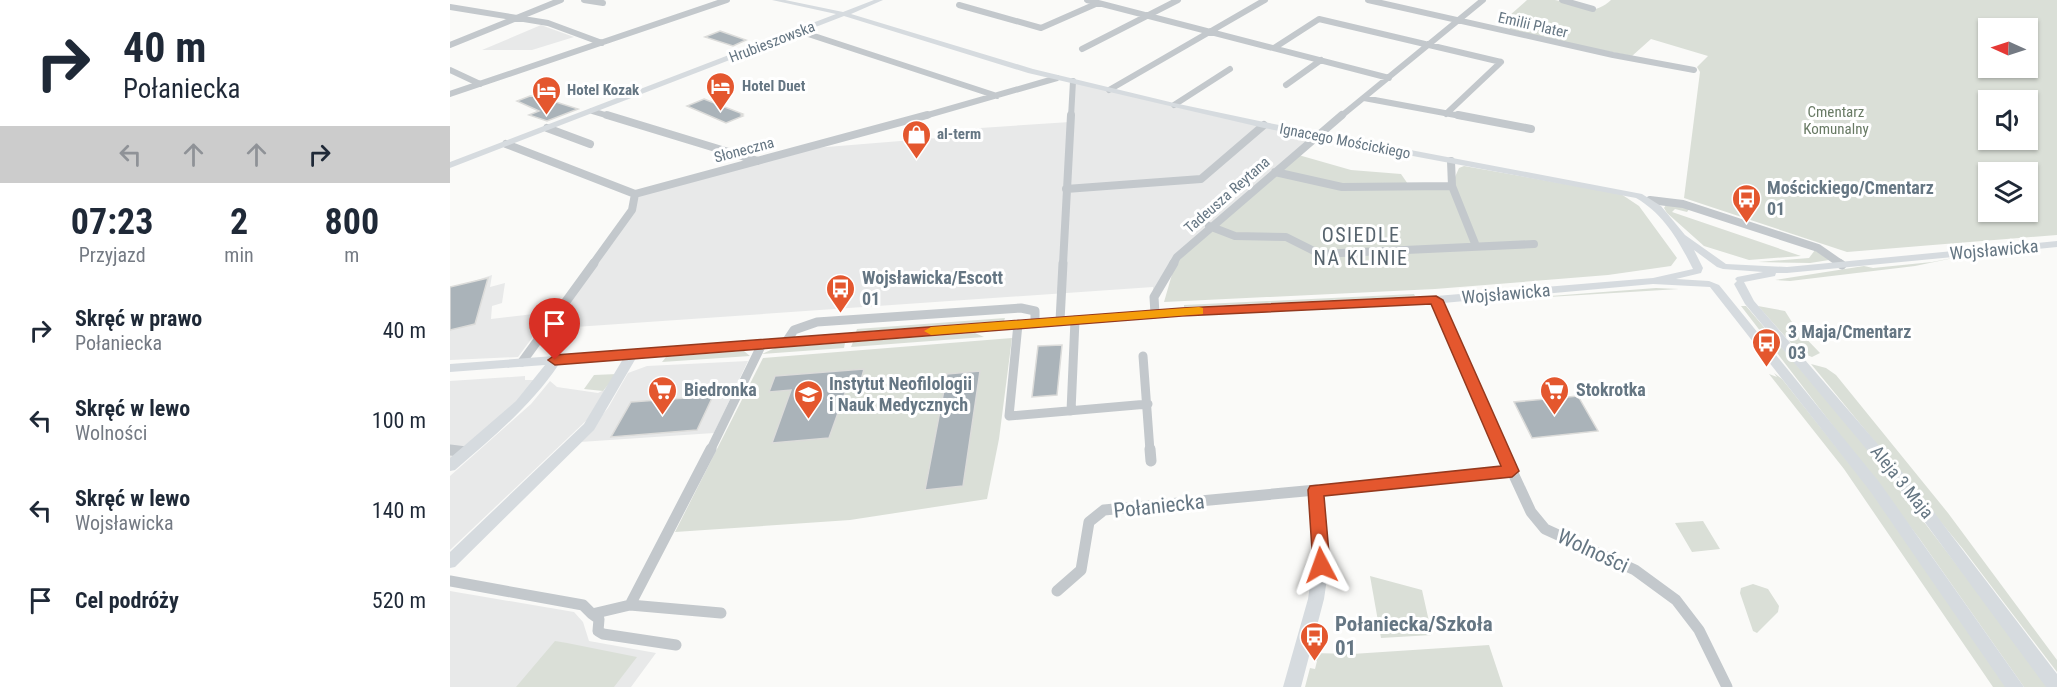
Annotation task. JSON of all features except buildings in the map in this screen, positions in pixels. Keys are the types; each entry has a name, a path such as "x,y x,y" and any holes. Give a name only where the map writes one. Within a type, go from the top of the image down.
{"street":[{"path":"450,45 561,0"},
{"path":"584,0 603,3"},
{"path":"450,94 727,0"},
{"name":"Ignacego Mościckiego","path":"775,0 845,14 1057,78 1174,105 1317,136 1630,194 1650,200 1679,202 1812,246 1826,252 1842,265"},
{"name":"Hrubieszowska","path":"453,165 880,0"},
{"path":"1087,0 1389,78"},
{"path":"1082,50 1178,0"},
{"path":"1109,90 1265,0"},
{"name":"Emilii Plater","path":"1368,0 1613,55 1694,70"},
{"name":"Tadeusza Reytana","path":"1155,314 1154,297 1177,257 1209,226 1483,0"},
{"path":"1562,0 1593,9"},
{"path":"959,4 1041,28 1098,3"},
{"path":"450,7 548,23 602,43"},
{"path":"1274,48 1319,19 1502,62 1446,114"},
{"path":"799,32 997,96"},
{"path":"1286,85 1321,60"},
{"path":"1174,105 1230,69"},
{"path":"450,70 480,84"},
{"name":"Słoneczna","path":"635,194 1047,83 1057,78"},
{"path":"1060,321 1073,81"},
{"path":"1364,98 1531,129"},
{"path":"592,111 758,161"},
{"path":"1066,189 1202,179 1264,125"},
{"path":"547,128 591,144"},
{"path":"506,144 635,194 632,210 522,362"},
{"path":"1451,161 1452,186 1476,246"},
{"path":"1275,172 1342,187 1452,186"},
{"path":"1650,200 1678,233 1697,269"},
{"path":"1209,226 1234,236 1286,237 1320,254 1534,244"},
{"path":"1678,233 1724,266"},
{"name":"Wojsławicka","path":"1653,281 1707,264 1787,270 2057,244"},
{"name":"Aleja 3 Maja","path":"1724,266 1741,282 1749,302 1851,420 1915,499 2056,687"},
{"name":"Aleja 3 Maja","path":"1697,269 1702,280 1712,285 1875,488 2015,687"},
{"name":"Wojsławicka","path":"450,368 1155,314 1436,300 1653,281 1730,288 1741,282 1787,270"},
{"name":"Wolności","path":"1436,300 1512,471 1532,513 1541,525 1554,534 1625,564 1654,581 1678,601 1702,636 1727,687"},
{"path":"786,342 794,330 817,322 1021,308 1035,310 1035,323"},
{"path":"1071,411 1076,320"},
{"path":"1018,324 1009,416 1148,404"},
{"path":"630,605 733,407 762,344"},
{"path":"450,562 589,426 632,354"},
{"path":"1143,356 1151,461"},
{"path":"450,466 512,413 544,378 555,360"},
{"path":"450,450 466,452"},
{"name":"Połaniecka","path":"1057,591 1075,581 1085,563 1089,522 1104,510 1512,471"},
{"path":"1292,687 1316,599 1321,565 1316,490"},
{"path":"450,581 583,605 599,619 598,631 603,634 676,645"},
{"path":"592,614 630,605 721,613"}],"shaded area":[{"path":"541,25 574,37 532,50 482,50"},
{"path":"1073,81 1317,136 1209,226 1154,297 1153,287 546,329 632,210 635,194 802,149 962,136 965,129 1070,122"},
{"path":"492,275 490,287 505,283 502,303 492,306 491,319 551,312 518,357 450,360 450,289"},
{"path":"748,361 714,433 580,442 608,408 628,373 647,366"},
{"path":"525,376 525,380 536,380 527,392 450,461 450,381"},
{"path":"550,381 557,387 598,393 606,389 591,416 450,550 450,476 531,404"},
{"path":"450,591 574,612 583,622 589,641 656,653 631,687 450,687"}],"green space":[{"name":"Cmentarz Komunalny","path":"1527,0 1555,0 1584,9 1597,9 1611,0 2057,0 2057,235 1847,252 1684,198 1700,72 1697,67 1708,56 1651,39 1632,56 1510,32 1509,16"},
{"path":"1295,154 1351,170 1401,174 1410,187 1451,186 1459,168 1464,166 1621,194 1639,206 1677,258 1671,266 1608,275 1435,289 1164,302 1177,257"},
{"path":"1666,205 1690,208 1687,212 1675,209 1672,212 1801,256 1749,260 1704,246 1667,213 1664,208"},
{"path":"1815,250 1829,260 1810,263 1758,262 1809,258"},
{"path":"1963,256 1915,266 1790,281 1775,280 1864,266 1873,268 1932,262"},
{"path":"1656,288 1679,289 1469,302"},
{"path":"1414,294 1415,296 1184,307 1184,305"},
{"path":"1741,306 1746,306 1866,446 2050,687 2024,687 1919,538"},
{"path":"1758,306 1785,311 1795,327 1820,353 1812,357 1799,352"},
{"path":"1005,318 1004,321 856,332 857,329"},
{"path":"975,333 984,337 851,347 853,342"},
{"path":"1012,338 999,439 987,499 850,520 675,532 763,358"},
{"path":"845,343 844,348 762,354 775,348"},
{"path":"744,351 750,356 662,362 666,357"},
{"path":"1811,364 1826,368 1836,375 1948,513 2057,660 2057,672 1963,549"},
{"path":"1774,373 1782,379 1872,492 2007,687 1993,687 1844,469 1769,374 1777,377"},
{"path":"617,374 603,391 584,389 594,375"},
{"path":"1703,521 1720,549 1692,552 1675,523"},
{"path":"1370,576 1422,590 1432,635 1381,638"},
{"path":"1753,584 1768,589 1779,606 1778,612 1757,633 1753,631 1740,593 1741,588"},
{"path":"555,641 637,657 614,687 516,687"},
{"path":"1489,645 1503,687 1305,687 1310,668 1315,669 1317,661 1312,659 1314,653 1352,654"}],"slow traffic":[{"path":"931,331 1199,311"}],"place":[{"name":"Hotel Duet","path":"721,112"},
{"name":"Hotel Kozak","path":"546,116"},
{"name":"al-term","path":"916,160"},
{"name":"Mościckiego/Cmentarz 01","path":"1746,224"},
{"name":"Wojsławicka/Escott 01","path":"841,314"},
{"name":"3 Maja/Cmentarz 03","path":"1767,368"},
{"name":"Biedronka","path":"663,416"},
{"name":"Stokrotka","path":"1555,416"},
{"name":"Instytut Neofilologii i Nauk Medycznych","path":"808,420"},
{"name":"Połaniecka/Szkoła 01","path":"1314,662"}],"district":[{"name":"OSIEDLE NA KLINIE","path":"1361,246"}],"route":[{"path":"555,360 1182,312 1436,300 1512,471 1316,490 1321,565"}]}
